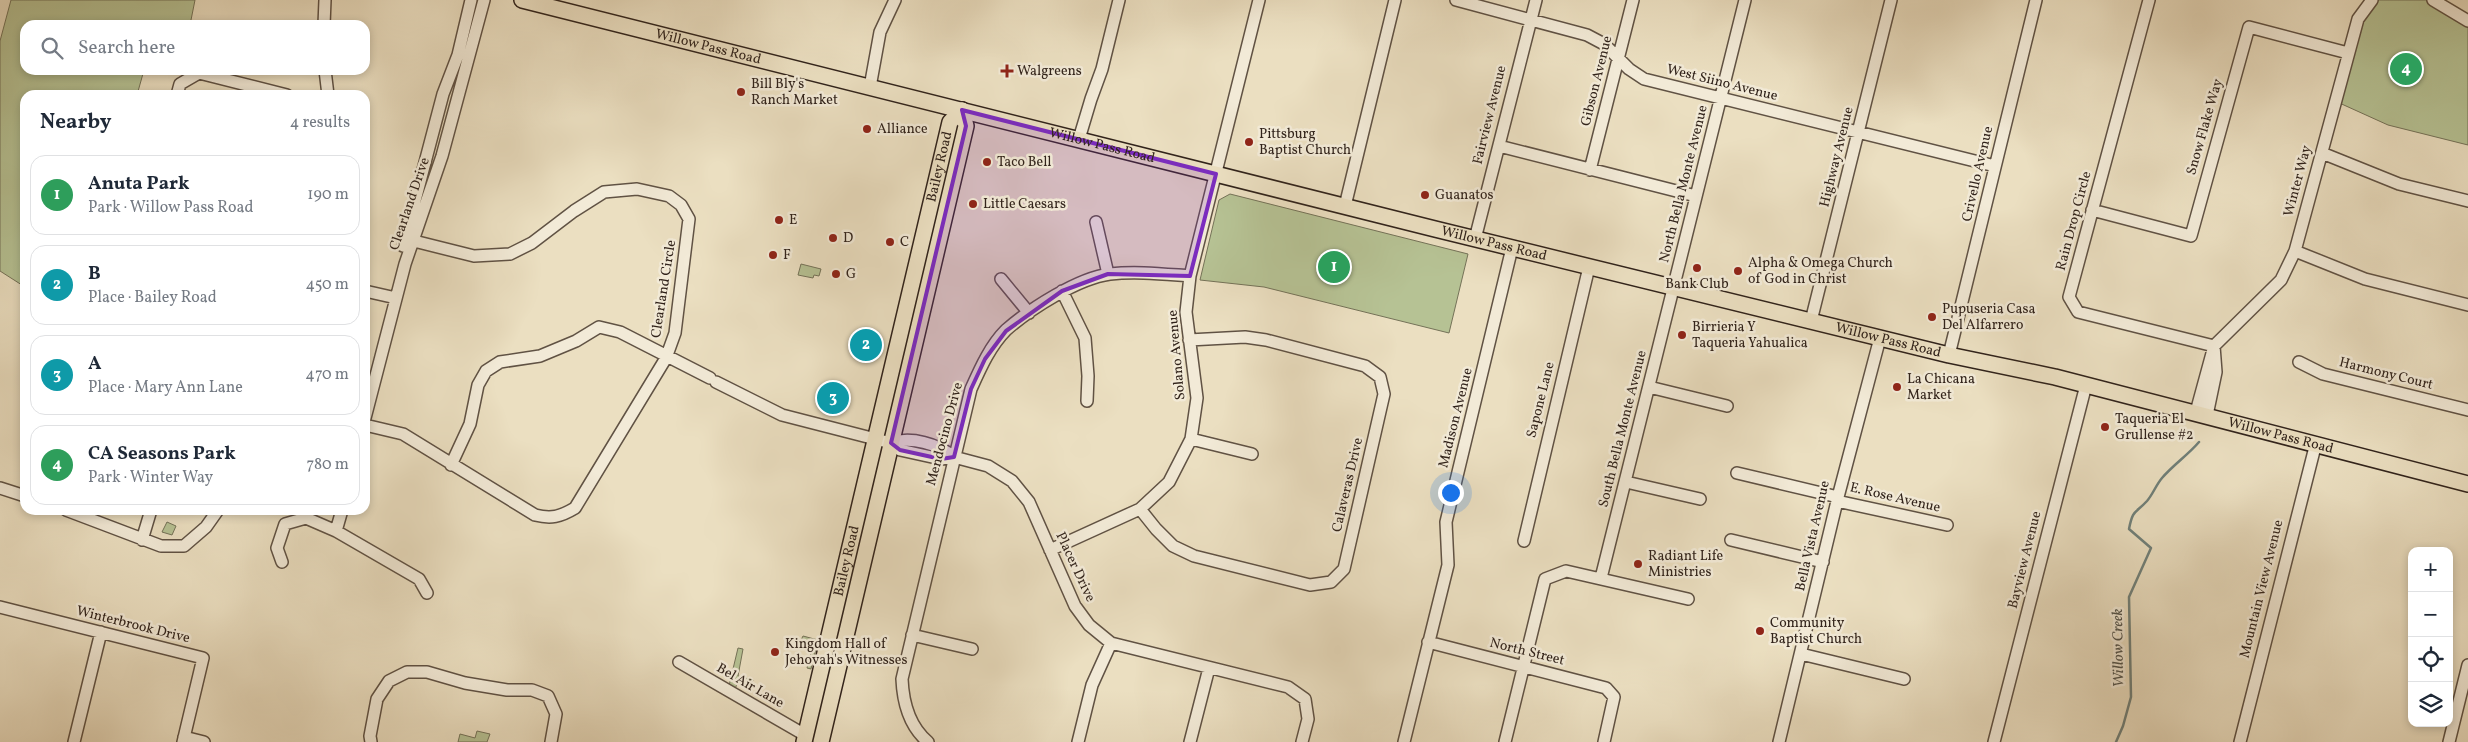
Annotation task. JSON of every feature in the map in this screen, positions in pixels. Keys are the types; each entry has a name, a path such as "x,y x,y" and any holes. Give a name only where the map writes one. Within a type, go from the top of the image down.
{"main road":[{"name":"Willow Pass Road","path":"522,0 1475,239 1949,355 2086,385 2468,484"},
{"name":"Bailey Road","path":"805,738 950,122 962,110"},
{"name":"Bailey Road","path":"821,742 966,126 962,110"}],"street":[{"path":"324,20 325,0"},
{"name":"Clearland Drive","path":"370,381 410,240 440,103 458,55 471,0"},
{"name":"Clearland Drive","path":"410,240 442,156 484,0"},
{"path":"870,87 880,32 895,0"},
{"path":"1080,139 1102,69 1119,0"},
{"name":"Solano Avenue","path":"1050,550 1140,510 1169,482 1191,439 1197,398 1186,312 1190,276 1259,0"},
{"path":"1345,206 1396,0"},
{"name":"West Siino Avenue","path":"1456,0 1587,35 1604,44 1644,79 1995,166"},
{"name":"Fairview Avenue","path":"1475,239 1536,0"},
{"name":"Gibson Avenue","path":"1590,170 1633,0"},
{"name":"North Bella Monte Avenue","path":"1672,287 1745,0"},
{"name":"Highway Avenue","path":"1811,320 1891,0"},
{"name":"Crivello Avenue","path":"1949,355 2036,0"},
{"name":"Rain Drop Circle","path":"2149,0 2069,297 2078,312 2214,346"},
{"name":"Winter Way","path":"2214,346 2281,280 2295,251 2358,18 2372,0"},
{"path":"2433,0 2468,22"},
{"name":"Snow Flake Way","path":"2092,210 2191,236 2248,27 2348,53"},
{"path":"178,90 180,84 196,75"},
{"path":"207,75 267,90"},
{"path":"326,75 327,90"},
{"path":"1499,146 1696,196"},
{"path":"2322,153 2399,184 2468,201"},
{"name":"Clearland Circle","path":"370,426 402,434 535,514 549,518 562,515 575,508 666,358 675,333 689,219 681,205 669,196 638,189 604,192 574,211 532,244 510,254 474,256 410,240"},
{"path":"1096,222 1108,274"},
{"name":"Madison Avenue","path":"1404,742 1448,565 1446,522 1512,248"},
{"path":"2295,251 2365,279 2468,305"},
{"name":"Sapone Lane","path":"1524,541 1589,267"},
{"name":"Mendocino Drive","path":"928,742 919,734 903,699 902,679 971,389 986,359 1006,331 1062,291 1108,274 1146,272 1190,276"},
{"path":"1001,279 1029,313"},
{"name":"South Bella Monte Avenue","path":"1601,578 1626,482 1672,287"},
{"path":"1062,291 1085,338 1088,376 1087,401"},
{"path":"370,292 393,298"},
{"name":"Clearland Drive","path":"370,397 393,298"},
{"name":"Placer Drive","path":"451,465 470,424 478,385 486,371 500,362 540,356 576,341 599,327 620,332 666,358 782,415 891,443 903,439 943,448 954,457 988,466 1012,481 1028,502 1075,606 1090,625 1111,643 1288,687 1305,699 1308,719 1302,742"},
{"name":"Calaveras Drive","path":"1140,510 1173,546 1194,556 1310,585 1331,582 1344,569 1384,394 1380,376 1365,366 1266,340 1245,337 1189,340"},
{"name":"Bella Vista Avenue","path":"1779,742 1837,499 1880,338"},
{"path":"2201,414 2216,372 2214,346"},
{"name":"Harmony Court","path":"2299,362 2322,374 2468,410"},
{"name":"Bayview Avenue","path":"1994,742 2086,385"},
{"path":"1649,387 1727,406"},
{"path":"1191,439 1252,454"},
{"name":"Mountain View Avenue","path":"2240,742 2316,444"},
{"name":"E. Rose Avenue","path":"1736,473 1947,525"},
{"path":"1626,482 1700,499"},
{"path":"0,488 20,494"},
{"path":"81,515 161,546 184,546 206,527 214,515"},
{"path":"142,540 150,515"},
{"path":"336,531 341,515"},
{"path":"282,562 277,548 285,524 306,518 336,531 418,578 427,593"},
{"path":"1731,540 1823,562"},
{"path":"1505,742 1545,579 1566,571 1688,599"},
{"name":"Winterbrook Drive","path":"0,607 203,658 184,740"},
{"path":"74,742 101,632"},
{"path":"912,635 972,649"},
{"name":"North Street","path":"1428,642 1606,688 1614,697 1604,742"},
{"path":"1078,742 1092,684 1111,643"},
{"path":"1801,654 1904,679"},
{"name":"Bel Air Lane","path":"679,662 805,738"},
{"path":"2449,742 2468,665"},
{"path":"1190,742 1209,668"},
{"path":"371,742 370,736 377,698 389,681 406,672 427,672 465,683 507,690 532,690 548,696 556,714 551,742"},
{"path":"184,740 204,742"}],"highlighted area":[{"path":"962,110 1216,174 1190,276 1108,274 1062,291 1006,331 985,359 971,389 954,457 941,459 900,450 891,443 966,126"}],"green space":[{"path":"11,0 195,0 191,20 20,20 20,75 143,75 138,90 20,90 20,284 0,271 0,41"},
{"path":"2372,0 2433,0 2468,21 2468,145 2388,125 2335,101 2348,53"},
{"path":"1230,194 1468,254 1449,333 1264,287 1200,280 1219,200"},
{"path":"801,264 821,269 819,276 814,275 813,278 798,275"},
{"path":"167,522 176,526 172,535 162,532"},
{"path":"803,636 818,640 811,669 807,668 814,641 801,640"},
{"path":"738,648 743,649 738,676 753,680 750,688 739,680 733,693 728,690"},
{"path":"477,731 490,734 487,742 458,742 460,734 475,738"}],"waterway":[{"name":"Willow Creek","path":"2116,742 2123,726 2131,697 2129,597 2151,548 2129,529 2130,523 2135,512 2149,498 2162,478 2199,442"}],"place":[{"name":"CA Seasons Park","path":"2406,69"},
{"name":"Walgreens","path":"1007,71"},
{"name":"Bill Bly's Ranch Market","path":"741,92"},
{"name":"Alliance","path":"867,129"},
{"name":"Pittsburg Baptist Church","path":"1249,142"},
{"name":"Taco Bell","path":"987,162"},
{"name":"Guanatos","path":"1425,195"},
{"name":"Little Caesars","path":"973,204"},
{"name":"E","path":"779,220"},
{"name":"D","path":"833,238"},
{"name":"C","path":"890,242"},
{"name":"F","path":"773,255"},
{"name":"Anuta Park","path":"1334,267"},
{"name":"Bank Club","path":"1697,268"},
{"name":"Alpha & Omega Church of God in Christ","path":"1738,271"},
{"name":"G","path":"836,274"},
{"name":"Pupuseria Casa Del Alfarrero","path":"1932,317"},
{"name":"Birrieria Y Taqueria Yahualica","path":"1682,335"},
{"name":"B","path":"866,345"},
{"name":"La Chicana Market","path":"1897,387"},
{"name":"A","path":"833,398"},
{"name":"Taqueria El Grullense #2","path":"2105,427"},
{"name":"Radiant Life Ministries","path":"1638,564"},
{"name":"Community Baptist Church","path":"1760,631"},
{"name":"Kingdom Hall of Jehovah's Witnesses","path":"775,652"}]}
